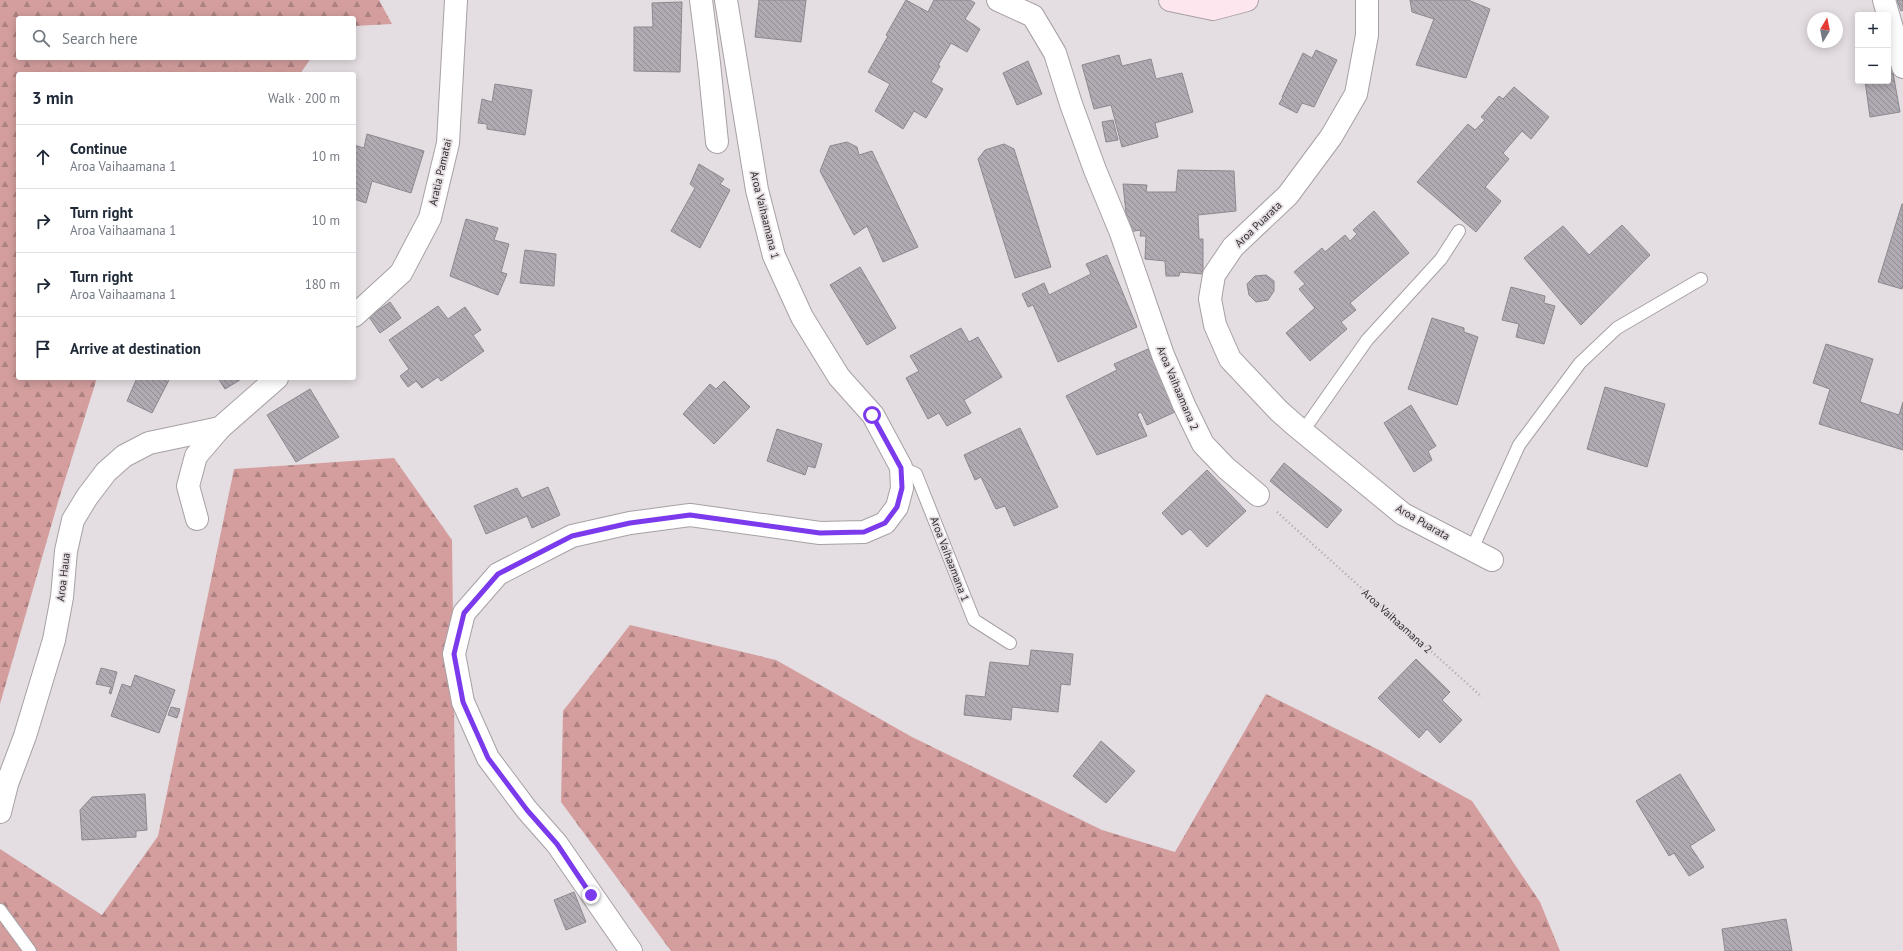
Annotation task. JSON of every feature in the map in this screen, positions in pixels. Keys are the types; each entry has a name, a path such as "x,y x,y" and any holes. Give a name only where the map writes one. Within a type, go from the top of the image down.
{"main road":[{"path":"1170,0 1213,9 1247,0"}],"street":[{"name":"Aratia Pamatai","path":"356,314 402,273 430,218 448,143 456,0"},
{"path":"701,0 710,63 717,142"},
{"name":"Aroa Vaihaamana 1","path":"631,951 557,844 527,810 488,758 463,702 454,654 464,613 498,574 572,536 630,523 690,515 820,533 864,532 885,523 897,507 902,488 901,468 872,415 839,377 802,317 774,256 757,190 726,0"},
{"name":"Aroa Vaihaamana 2","path":"998,0 1033,16 1055,54 1087,148 1121,233 1163,355 1184,405 1203,444 1226,468 1258,495"},
{"name":"Aroa Puarata","path":"1367,0 1367,35 1356,94 1331,137 1288,195 1233,247 1214,275 1210,298 1215,325 1230,359 1279,411 1403,514 1492,560"},
{"path":"1884,0 1903,67"},
{"path":"196,519 188,486 196,456 220,428 275,380"},
{"name":"Aroa Haua","path":"1,811 7,784 24,736 54,640 62,597 66,552 73,520 87,497 106,472 124,456 149,443 220,428"}],"lane":[{"path":"1303,431 1367,340 1441,259 1459,231"},
{"path":"1472,549 1519,445 1580,363 1617,328 1701,279"},
{"name":"Aroa Vaihaamana 1","path":"901,468 916,474 974,620 1010,643"},
{"path":"0,910 30,951"}],"path":[{"name":"Aroa Vaihaamana 2","path":"1258,495 1482,697"}],"green space":[{"path":"0,0 379,0 392,24 356,26 356,16 16,16 16,60 310,60 301,72 16,72 16,380 96,380 58,502 0,704"},
{"path":"394,458 452,540 457,951 0,951 0,849 102,915 158,836 234,469"},
{"path":"630,625 776,660 912,737 1102,830 1175,852 1266,694 1385,753 1472,801 1540,902 1560,951 671,951 561,802 563,711"}],"building":[{"path":"759,0 806,0 801,42 755,37"},
{"path":"906,0 928,12 934,0 970,0 975,3 965,19 980,29 967,52 951,43 938,65 940,66 931,82 943,89 926,118 914,111 903,129 875,111 890,84 868,72 888,36 886,35"},
{"path":"1410,0 1468,0 1490,9 1466,78 1416,65 1434,19 1412,12"},
{"path":"1897,0 1903,0 1903,10 1901,11"},
{"path":"682,2 680,72 634,71 634,27 653,27 652,3"},
{"path":"1316,50 1337,60 1314,107 1302,103 1297,113 1279,104 1303,53 1312,58"},
{"path":"1119,55 1122,66 1151,59 1156,79 1182,73 1193,112 1155,123 1158,137 1122,147 1111,105 1094,109 1082,65"},
{"path":"1028,61 1042,94 1017,105 1003,73"},
{"path":"1891,62 1900,112 1870,117 1865,84 1891,84"},
{"path":"495,84 532,90 525,135 487,129 487,124 478,123 482,99 492,102"},
{"path":"1514,87 1549,117 1531,139 1522,131 1503,153 1509,159 1485,187 1501,201 1476,232 1417,182 1468,124 1475,130 1485,120 1481,117 1499,96 1503,99"},
{"path":"1113,120 1118,140 1106,142 1102,122"},
{"path":"367,134 424,151 411,193 372,181 366,203 356,200 356,146 364,148"},
{"path":"847,142 857,147 859,155 872,151 918,247 883,262 867,226 854,235 820,171 830,146"},
{"path":"1004,144 1014,149 1051,267 1015,278 978,159 985,150"},
{"path":"699,164 724,179 720,184 730,190 700,248 671,231 695,188 690,184"},
{"path":"1178,170 1234,171 1236,211 1198,215 1199,239 1203,239 1203,274 1180,272 1179,276 1166,276 1165,261 1145,259 1146,236 1140,236 1141,230 1128,232 1123,184 1147,185 1146,192 1176,192"},
{"path":"1902,204 1903,284 1902,289 1878,282"},
{"path":"1374,211 1409,253 1350,303 1356,310 1341,322 1347,329 1310,361 1286,333 1315,308 1299,289 1305,284 1294,272 1322,248 1325,252 1345,235 1350,241 1357,234 1353,230"},
{"path":"466,219 498,228 494,240 509,244 501,272 507,274 498,295 450,276"},
{"path":"1622,225 1650,255 1581,325 1524,258 1563,226 1589,255"},
{"path":"525,250 556,254 554,286 520,283"},
{"path":"1107,255 1137,327 1058,362 1033,305 1028,307 1022,294 1044,283 1049,295 1091,274 1086,264"},
{"path":"860,267 896,328 867,345 830,285"},
{"path":"1266,275 1274,281 1274,291 1268,300 1256,302 1249,295 1247,284 1255,276"},
{"path":"1511,287 1545,296 1544,303 1555,306 1544,344 1516,337 1519,324 1502,320"},
{"path":"390,302 401,318 380,333 369,317"},
{"path":"438,306 448,319 465,307 481,330 473,335 484,351 441,381 438,377 422,388 416,381 408,387 400,376 409,369 389,340"},
{"path":"1432,318 1464,328 1464,332 1478,337 1457,405 1408,389"},
{"path":"961,328 969,342 978,337 1002,377 964,400 971,413 947,426 939,413 928,419 906,378 919,371 910,356"},
{"path":"1826,344 1873,359 1860,402 1899,415 1903,402 1903,450 1819,424 1830,389 1813,383"},
{"path":"1148,349 1177,411 1147,425 1141,412 1137,414 1147,436 1097,455 1066,396 1117,370 1114,364"},
{"path":"136,380 169,380 152,413 127,401"},
{"path":"219,380 240,380 225,389"},
{"path":"724,381 750,407 714,444 683,414 710,384 716,389"},
{"path":"1605,387 1665,404 1647,467 1587,449"},
{"path":"310,389 339,437 296,462 267,415"},
{"path":"1411,405 1436,446 1428,451 1432,460 1414,472 1384,423"},
{"path":"1020,428 1058,507 1014,526 1005,506 996,509 981,477 975,480 964,455"},
{"path":"777,429 822,444 815,468 808,466 805,475 767,461"},
{"path":"1284,463 1342,510 1327,528 1270,481"},
{"path":"1207,470 1246,511 1207,547 1190,529 1182,535 1162,513"},
{"path":"548,487 560,515 532,528 527,516 486,534 474,506 517,488 522,498"},
{"path":"1031,650 1073,654 1070,685 1061,684 1058,712 1012,707 1011,720 964,715 966,695 985,697 990,662 1029,666"},
{"path":"1416,659 1450,692 1442,700 1462,720 1440,743 1427,729 1419,738 1378,698"},
{"path":"101,668 117,672 111,694 109,693 111,687 96,684"},
{"path":"135,675 175,690 159,733 111,716 122,684 131,687"},
{"path":"171,707 180,709 177,718 168,715"},
{"path":"1101,741 1135,771 1106,803 1073,776"},
{"path":"1680,774 1715,830 1690,846 1704,867 1689,876 1674,853 1669,856 1636,801"},
{"path":"145,794 147,830 136,831 136,837 82,840 80,810 92,797"},
{"path":"574,892 586,922 566,930 554,900"},
{"path":"1786,919 1792,951 1725,951 1722,929"}],"route":[{"path":"591,895 557,844 527,810 488,758 463,702 454,654 464,613 498,574 572,536 630,523 690,515 820,533 864,532 885,523 897,507 902,488 901,468 872,415"}]}
